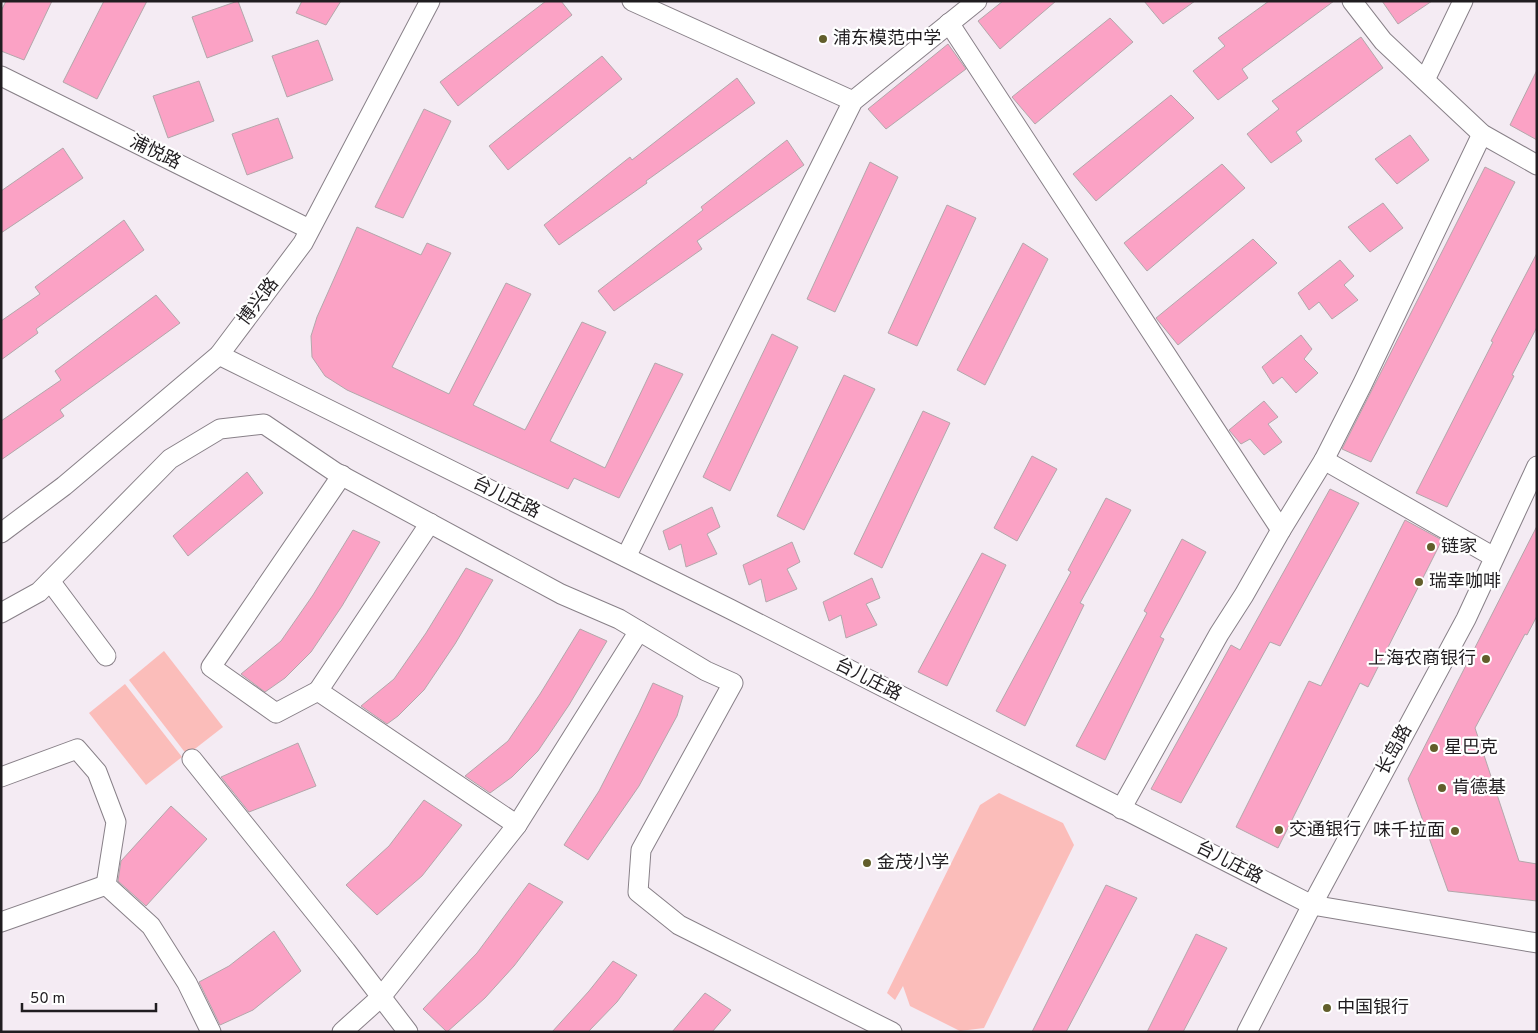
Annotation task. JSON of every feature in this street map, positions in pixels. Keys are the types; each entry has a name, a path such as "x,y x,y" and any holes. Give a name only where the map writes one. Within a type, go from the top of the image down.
{"street":[{"name":"博兴路","path":"1,532 64,486 219,355 303,243 430,1"},
{"path":"632,1 853,101"},
{"path":"626,558 853,101 976,1"},
{"path":"1352,1 1383,41 1482,134 1537,165"},
{"path":"1425,80 1463,1"},
{"path":"949,23 1281,530"},
{"name":"浦悦路","path":"1,76 309,229"},
{"path":"1120,809 1219,634 1324,460 1482,134"},
{"name":"台儿庄路","path":"219,355 730,609 1312,905 1537,943"},
{"path":"1,613 39,592 170,460 220,429 264,424 342,475 561,594 619,619 706,671 734,683 641,850 638,892 679,925 892,1032"},
{"path":"1324,460 1494,557"},
{"name":"长岛路","path":"1247,1032 1312,905 1466,619 1537,466"},
{"path":"342,475 211,667 276,713 318,690 430,523"},
{"path":"50,581 106,656"},
{"path":"342,1032 381,997 517,825 639,631"},
{"path":"318,690 517,825"},
{"path":"1,777 77,749 97,772 116,822 106,885"},
{"path":"192,760 346,951 408,1032"},
{"path":"1,922 106,885"},
{"path":"106,885 151,926 187,983 211,1032"}],"shaded area":[{"path":"164,651 223,727 187,755 129,680"},
{"path":"125,684 182,757 146,785 89,713"},
{"path":"999,793 1063,823 1074,845 984,1028 960,1031 910,1006 903,986 895,1000 887,993 980,805"}],"building":[{"path":"6,1 52,1 24,60 1,51 1,11"},
{"path":"104,1 147,1 97,99 63,82"},
{"path":"238,1 253,41 207,58 192,17"},
{"path":"302,1 341,1 326,25 296,13"},
{"path":"546,1 561,1 572,15 458,106 440,82"},
{"path":"1003,1 1056,1 1000,49 978,21"},
{"path":"1144,1 1195,1 1163,24"},
{"path":"1269,1 1334,1 1242,69 1248,78 1218,100 1193,71 1225,46 1218,38"},
{"path":"1382,1 1432,1 1398,24"},
{"path":"1110,18 1133,42 1035,124 1012,97"},
{"path":"1361,37 1383,68 1296,132 1302,141 1271,163 1247,134 1279,109 1272,101"},
{"path":"318,40 333,80 287,97 272,56"},
{"path":"948,44 966,69 886,129 868,109"},
{"path":"602,56 622,79 508,170 489,146"},
{"path":"1537,70 1537,140 1510,125"},
{"path":"737,78 755,103 559,245 544,225 630,157 632,160"},
{"path":"199,81 214,121 168,138 153,96"},
{"path":"1171,95 1194,118 1096,201 1073,174"},
{"path":"424,109 451,121 403,218 375,207"},
{"path":"278,118 293,158 247,175 232,134"},
{"path":"1410,135 1429,160 1397,184 1375,159"},
{"path":"787,140 804,165 697,241 702,249 614,311 598,291 703,210 701,207"},
{"path":"63,148 83,178 1,233 1,191"},
{"path":"870,162 898,177 835,312 807,299"},
{"path":"1222,164 1245,188 1147,271 1124,243"},
{"path":"1485,167 1515,182 1371,462 1342,449"},
{"path":"1383,203 1403,228 1370,252 1348,227"},
{"path":"947,205 976,218 917,346 888,333"},
{"path":"124,220 144,250 36,329 38,333 1,360 1,321 40,294 35,287"},
{"path":"357,227 421,255 427,243 451,253 392,367 449,394 506,283 531,294 473,405 525,430 582,322 606,332 550,441 605,468 655,363 683,374 619,498 574,478 568,489 347,390 325,376 312,357 311,336 317,317"},
{"path":"1253,239 1277,263 1178,345 1156,318"},
{"path":"1023,243 1048,259 985,385 957,370"},
{"path":"1537,253 1537,327 1447,507 1416,493"},
{"path":"1340,260 1354,276 1344,285 1358,300 1332,319 1319,302 1309,310 1298,293"},
{"path":"156,295 180,323 60,410 64,416 1,460 1,421 61,380 55,371"},
{"path":"772,334 798,347 730,491 703,477"},
{"path":"1301,335 1312,349 1304,359 1318,373 1296,393 1282,377 1273,384 1262,367"},
{"path":"844,375 875,389 804,530 777,516"},
{"path":"1264,401 1278,417 1268,424 1282,442 1264,455 1250,439 1241,444 1229,430"},
{"path":"923,411 950,423 882,568 854,554"},
{"path":"1032,456 1057,469 1017,541 994,528"},
{"path":"247,472 263,493 188,556 173,536"},
{"path":"1330,489 1359,503 1280,646 1270,642 1181,803 1151,789 1231,645 1240,650"},
{"path":"1106,498 1131,510 1080,603 1084,605 1025,726 996,711 1071,572 1068,570"},
{"path":"712,507 720,527 707,534 717,554 686,567 681,544 669,550 663,531"},
{"path":"1405,520 1442,540 1368,687 1360,683 1278,848 1236,827 1309,681 1321,686"},
{"path":"1537,526 1537,616 1527,635 1525,634 1475,728 1519,861 1537,864 1537,901 1448,891 1408,779"},
{"path":"353,530 380,542 342,606 311,652 285,678 265,692 241,674 281,641 313,595"},
{"path":"1182,539 1206,552 1160,637 1164,639 1105,760 1076,746 1147,613 1144,611"},
{"path":"792,542 800,562 787,569 797,589 766,602 761,579 749,585 743,565"},
{"path":"982,553 1006,565 947,686 918,672"},
{"path":"466,568 493,580 455,644 424,690 398,716 387,724 361,706 394,679 426,633"},
{"path":"872,578 880,598 866,604 877,625 846,638 841,615 829,621 823,602"},
{"path":"580,629 607,641 569,705 538,751 512,777 490,793 465,776 508,741 540,694"},
{"path":"653,683 683,696 677,716 639,786 588,860 564,845 599,791"},
{"path":"298,743 316,786 249,812 221,777"},
{"path":"424,800 462,825 422,876 377,915 346,885 389,846"},
{"path":"171,806 207,839 146,906 118,881 121,861"},
{"path":"529,883 563,902 514,966 485,998 447,1032 423,1009 477,953"},
{"path":"1106,885 1137,898 1066,1032 1032,1032"},
{"path":"274,931 301,971 253,1010 220,1025 199,982 229,966"},
{"path":"1196,934 1227,948 1183,1032 1147,1032"},
{"path":"613,961 637,975 617,1002 588,1032 552,1032 589,991"},
{"path":"705,993 731,1010 712,1032 672,1032"}],"place":[{"name":"浦东模范中学","path":"823,39"},
{"name":"链家","path":"1431,547"},
{"name":"瑞幸咖啡","path":"1419,582"},
{"name":"上海农商银行","path":"1486,659"},
{"name":"星巴克","path":"1434,748"},
{"name":"肯德基","path":"1442,788"},
{"name":"交通银行","path":"1279,830"},
{"name":"味千拉面","path":"1455,831"},
{"name":"金茂小学","path":"867,863"},
{"name":"中国银行","path":"1327,1008"}]}
